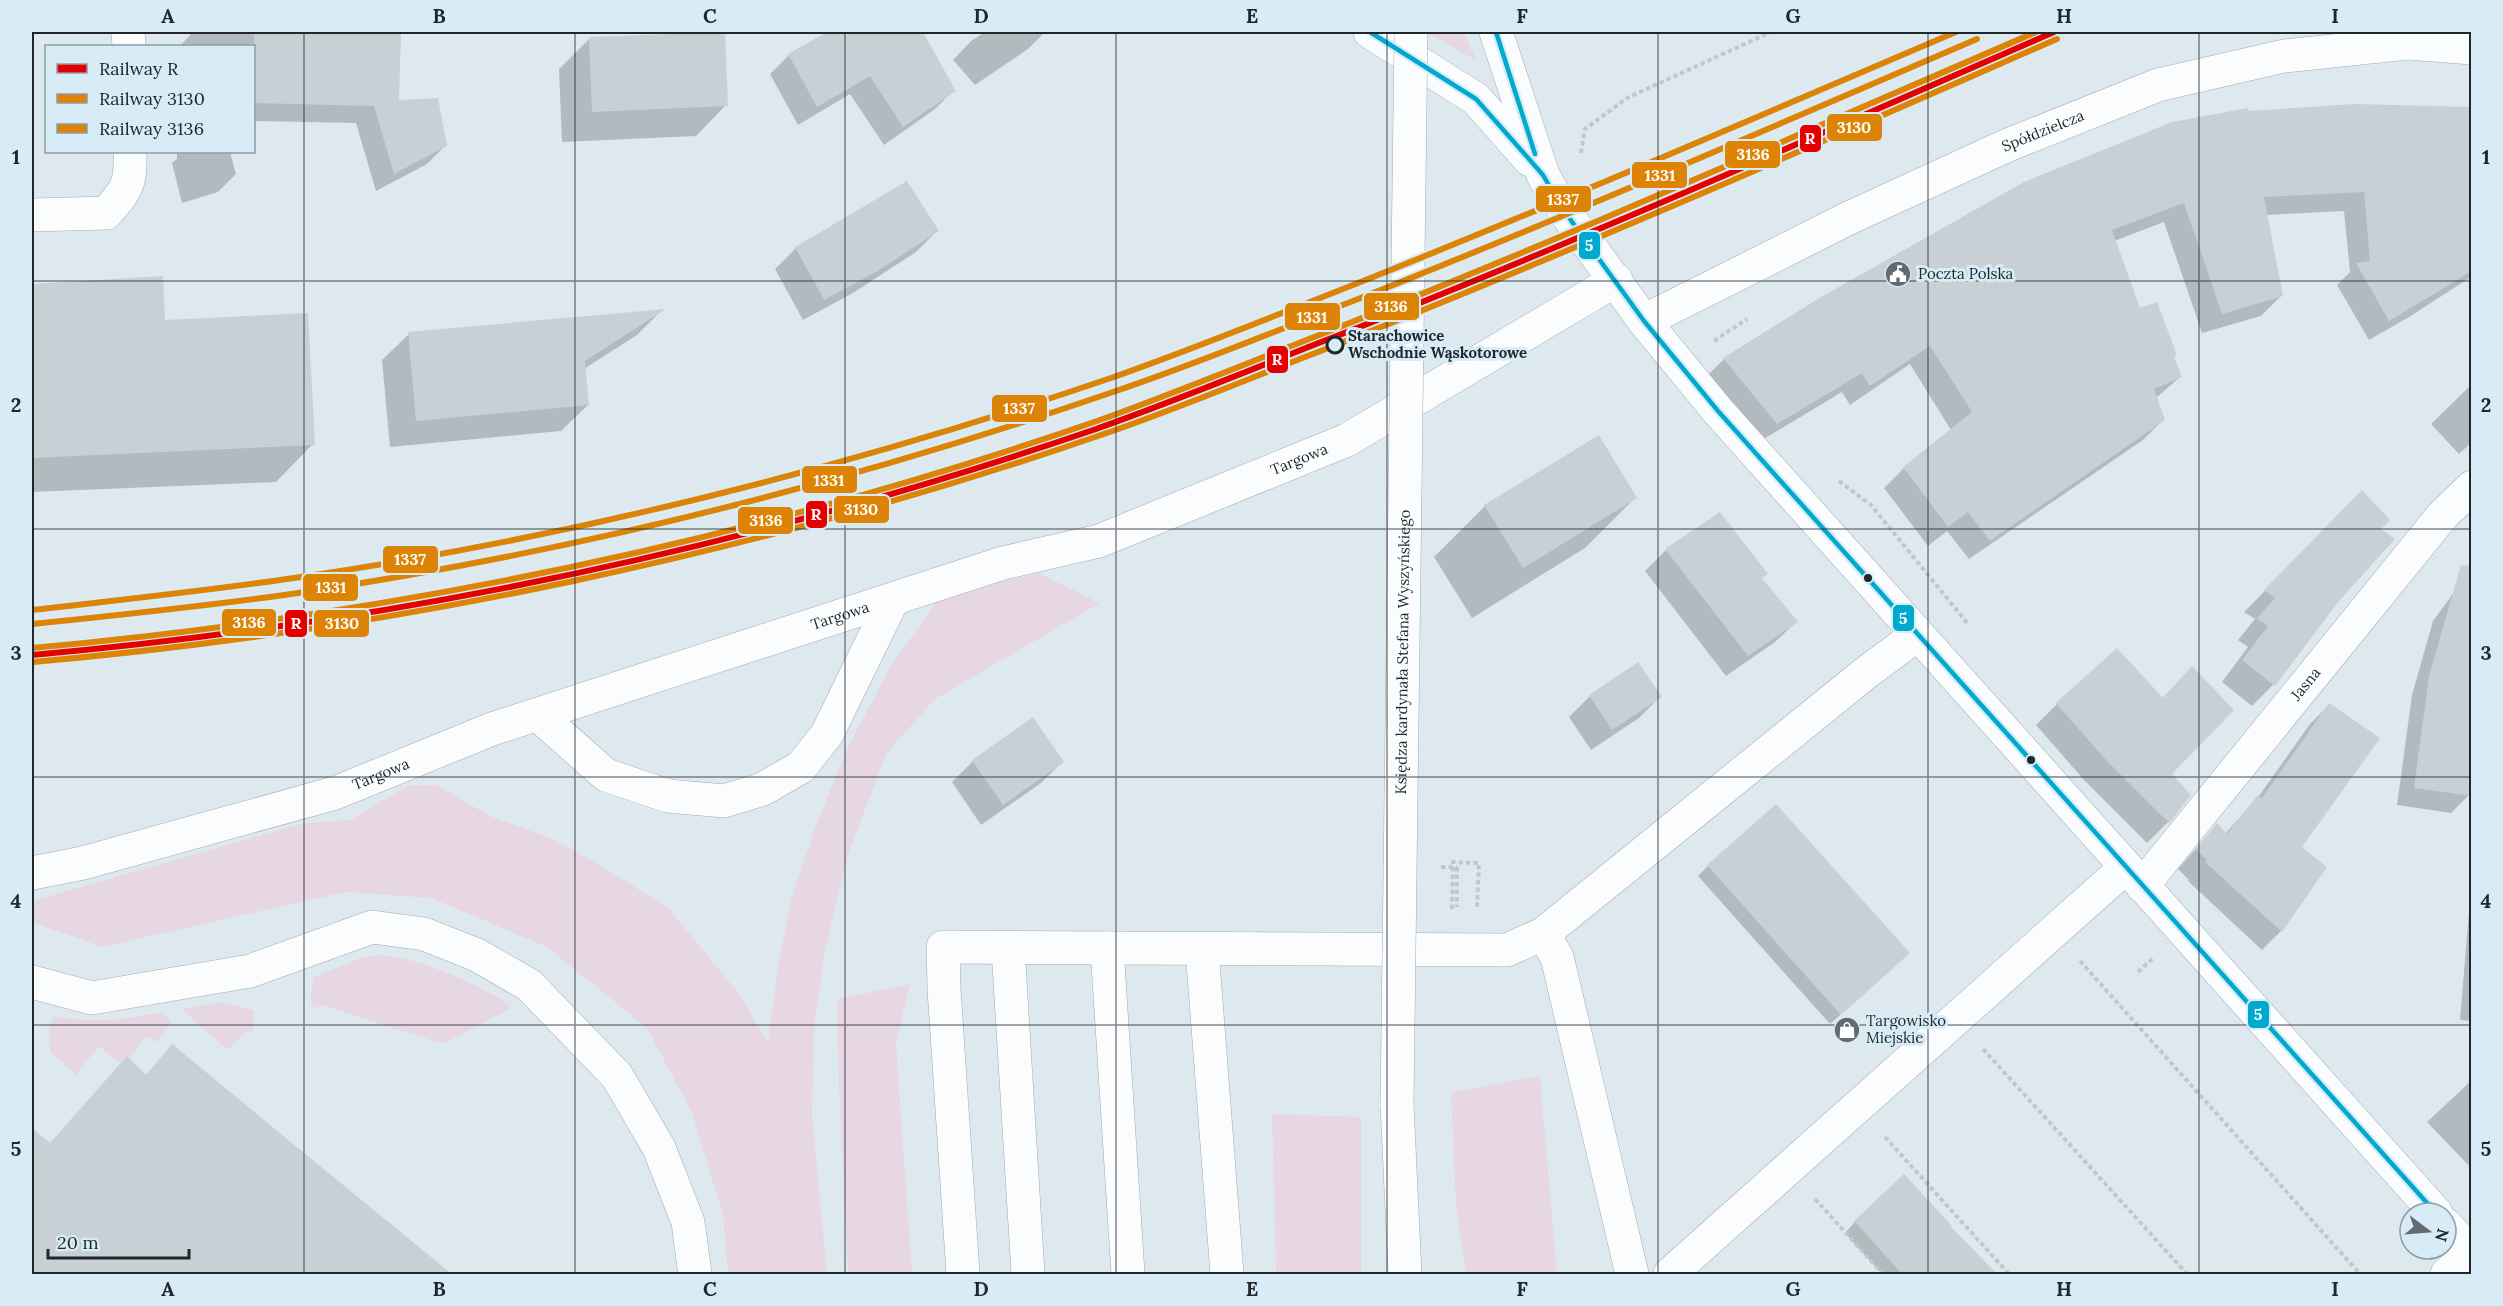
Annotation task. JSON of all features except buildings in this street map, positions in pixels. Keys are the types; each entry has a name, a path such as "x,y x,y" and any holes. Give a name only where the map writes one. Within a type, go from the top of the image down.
{"street":[{"path":"1370,32 1476,99 1543,175 1562,208 1644,321 1718,411 2425,1201"},
{"name":"Księdza kardynała Stefana Wyszyńskiego","path":"1405,1275 1396,1104 1411,32"},
{"path":"1496,32 1543,175"},
{"name":"Spółdzielcza","path":"1644,321 1849,218 1965,164 2158,85 2284,56 2408,43 2472,48"},
{"path":"32,215 106,213 120,198 131,178 130,153"},
{"name":"Targowa","path":"32,873 83,863 335,793 492,729 892,601 1003,563 1099,541 1347,440 1616,280"},
{"name":"Jasna","path":"1670,1275 2054,932 2133,877 2442,516 2472,487"},
{"path":"538,715 606,775 668,796 724,801 763,789 801,767 827,734 892,601"},
{"path":"963,1275 943,947 1508,951 1543,934 1867,672 1917,635"},
{"path":"32,982 92,998 250,971 372,927 424,934 477,955 529,985 616,1076 659,1148 688,1222 694,1275"},
{"path":"1543,934 1557,957 1632,1275"},
{"path":"1008,948 1028,1275"},
{"path":"1107,948 1128,1275"},
{"path":"1202,949 1227,1275"},
{"path":"2447,1275 2472,1253 2458,1238"}],"path":[{"path":"1543,175 1581,155 1585,129 1627,98 1771,32"},
{"path":"1712,345 1715,339 1752,316"},
{"path":"1834,477 1871,505 1971,628"},
{"path":"1440,867 1456,867 1456,907 1478,908 1479,863 1453,862 1452,914"},
{"path":"2054,932 2360,1275"},
{"path":"1956,1020 2187,1275"},
{"path":"1858,1107 2009,1275"},
{"path":"1788,1170 1883,1275"}],"shaded area":[{"path":"1426,32 1464,32 1476,60"},
{"path":"1038,573 1100,603 935,699 886,754 848,855 825,950 814,1030 812,1114 827,1274 728,1274 723,1215 692,1113 647,1028 547,947 431,898 346,892 102,947 32,922 32,901 304,823 350,820 409,785 436,785 490,816 553,839 607,869 670,910 735,989 768,1042 778,968 791,900 817,823 846,751 890,667 941,596"},
{"path":"377,955 410,960 442,971 503,1000 511,1008 443,1044 322,1005 314,1009 310,1000 314,977 363,957"},
{"path":"910,984 896,1043 912,1274 848,1274 837,999"},
{"path":"220,1002 254,1010 254,1030 244,1034 228,1050 181,1009"},
{"path":"162,1012 172,1022 158,1042 146,1036 124,1065 98,1046 77,1075 50,1052 49,1029 54,1016 83,1020 108,1020"},
{"path":"1540,1076 1557,1274 1466,1274 1456,1206 1451,1092"},
{"path":"1272,1114 1361,1117 1361,1274 1276,1274"}],"rail line":[{"name":"3136","path":"32,648 167,634 302,615 437,593 571,567 837,502 968,464 1097,421 1201,382 1488,267 2036,32"},
{"name":"R","path":"32,655 167,641 302,623 437,601 704,544 836,510 967,471 1151,409 1409,307 1687,192 2054,32"},
{"name":"3130","path":"33,662 168,648 303,630 438,608 705,551 838,517 969,478 1153,416 1411,315 1689,199 2057,39"}],"transit line":[{"name":"5","path":"1370,32 1476,99 1543,175 1562,208 1644,321 1718,411 2425,1201"},
{"name":"5","path":"1496,32 1535,154"},
{"name":"1337","path":"32,610 294,578 501,543 707,497 911,442 1111,378 1230,334 1501,225 1956,32"},
{"name":"1331","path":"33,624 265,598 505,557 710,511 913,456 1014,425 1173,371 1432,270 1977,39"}],"place":[{"name":"Poczta Polska","path":"1898,274"},
{"name":"Starachowice Wschodnie Wąskotorowe","path":"1335,345"},
{"name":"Targowisko Miejskie","path":"1847,1030"}]}
